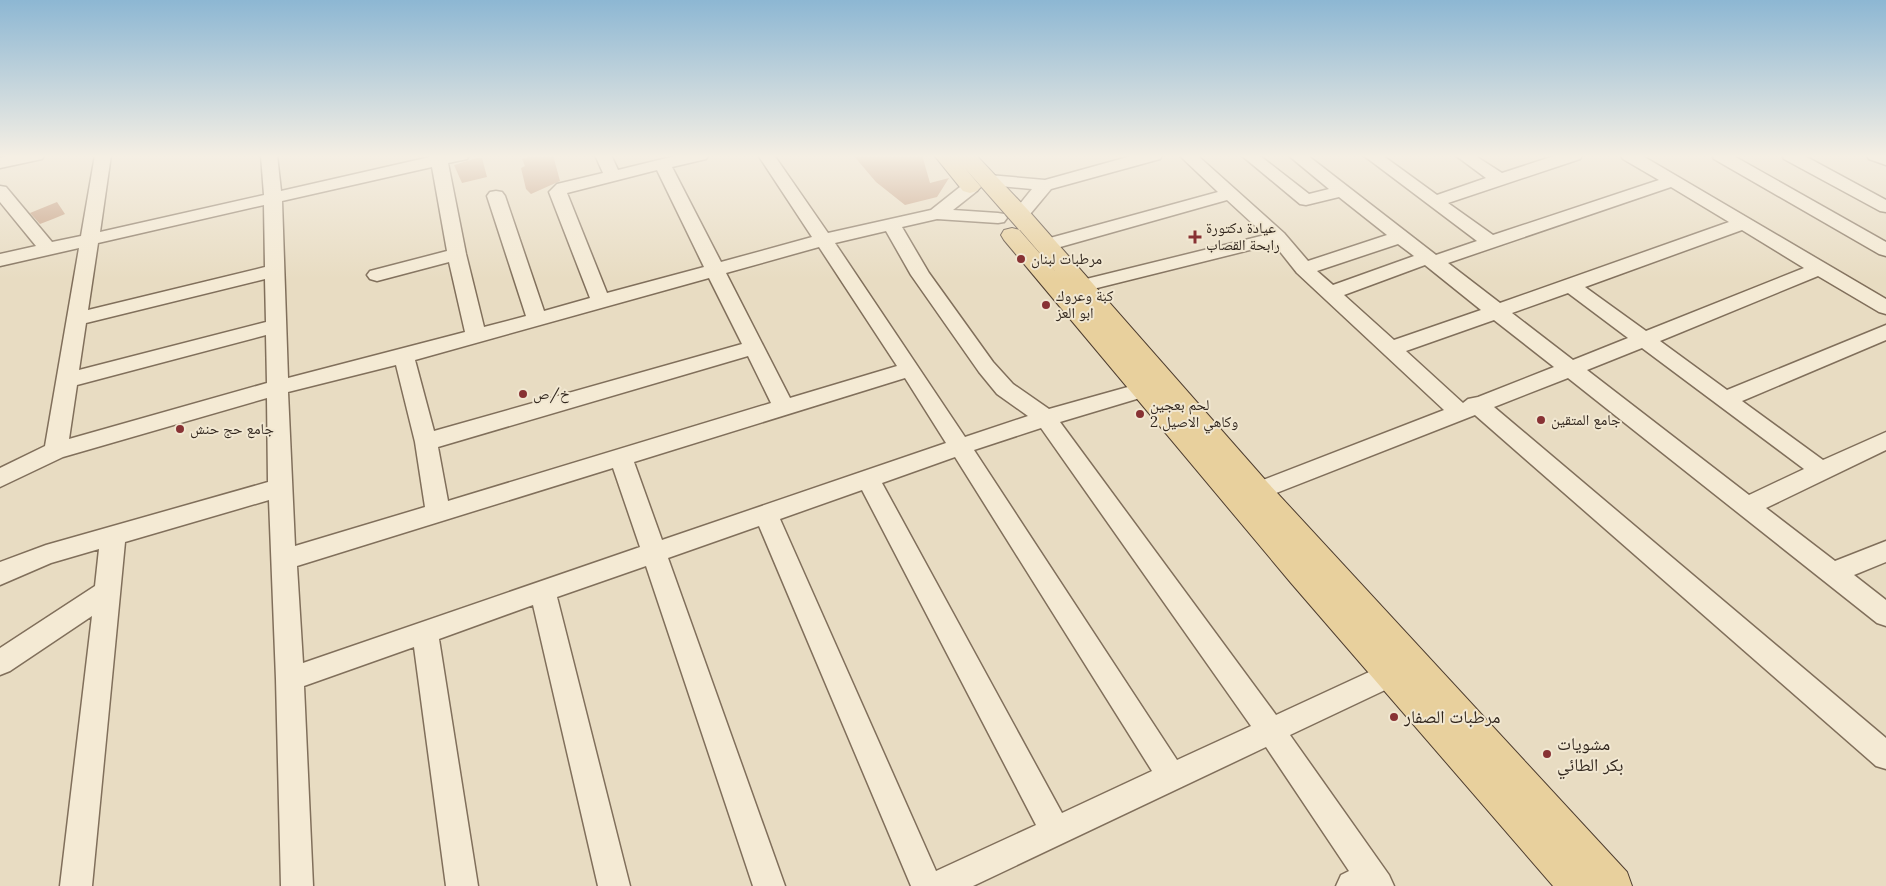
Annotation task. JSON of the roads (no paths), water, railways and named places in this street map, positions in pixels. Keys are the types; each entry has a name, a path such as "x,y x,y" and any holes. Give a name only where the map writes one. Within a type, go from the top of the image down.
{"main road":[{"path":"990,196 1046,245 1258,491 1613,886"},
{"path":"992,196 1142,390 1578,886"}],"street":[{"path":"4,196 48,249"},
{"path":"56,451 96,196"},
{"path":"0,260 272,196"},
{"path":"273,196 276,388 290,679 297,886"},
{"path":"446,196 456,254 476,335"},
{"path":"496,196 537,318"},
{"path":"560,196 600,300"},
{"path":"679,196 784,407"},
{"path":"794,196 910,369 1172,777"},
{"path":"0,478 56,451 276,388 404,356 600,300 823,240 1006,196"},
{"path":"937,214 1006,196"},
{"path":"1046,245 1222,196"},
{"path":"1234,196 1278,237 1304,269 1391,349 1468,408 1886,756"},
{"path":"1301,196 1306,200 1321,196"},
{"path":"1349,196 1886,615"},
{"path":"1429,196 1492,243"},
{"path":"1435,201 1449,196"},
{"path":"1330,293 1430,260 1492,243 1627,196"},
{"path":"1699,196 1886,308"},
{"path":"1792,196 1886,250"},
{"path":"1866,196 1886,207"},
{"path":"1391,349 1745,223"},
{"path":"891,224 920,275 986,367 1005,389 1046,418 1271,731 1367,883"},
{"path":"1081,286 1278,237"},
{"path":"1304,269 1401,237"},
{"path":"377,275 456,254"},
{"path":"1258,491 1644,341 1820,268"},
{"path":"77,319 274,271"},
{"path":"1570,285 1822,471"},
{"path":"68,380 276,326"},
{"path":"1724,400 1886,332"},
{"path":"426,442 754,346"},
{"path":"404,356 426,442 438,513"},
{"path":"283,560 910,369"},
{"path":"290,679 959,447 1046,418 1142,390"},
{"path":"1748,506 1886,440"},
{"path":"621,457 769,886"},
{"path":"868,479 1056,831"},
{"path":"0,575 10,569 46,555 280,488"},
{"path":"766,515 928,886"},
{"path":"72,881 113,536"},
{"path":"1833,573 1886,551"},
{"path":"0,663 107,592"},
{"path":"543,592 614,886"},
{"path":"425,632 462,886"},
{"path":"938,886 1392,674"}],"place":[{"name":"عيادة دكتورة رابحة القصاب","path":"1195,237"},
{"name":"مرطبات لبنان","path":"1021,259"},
{"name":"كبة وعروك ابو العز","path":"1046,305"},
{"name":"خ/ص","path":"523,394"},
{"name":"لحم بعجين وكاهي الاصيل 2","path":"1140,414"},
{"name":"جامع المتقين","path":"1541,420"},
{"name":"جامع حج حنش","path":"180,429"},
{"name":"مرطبات الصفار","path":"1394,717"},
{"name":"مشويات بكر الطائي","path":"1547,754"}]}
